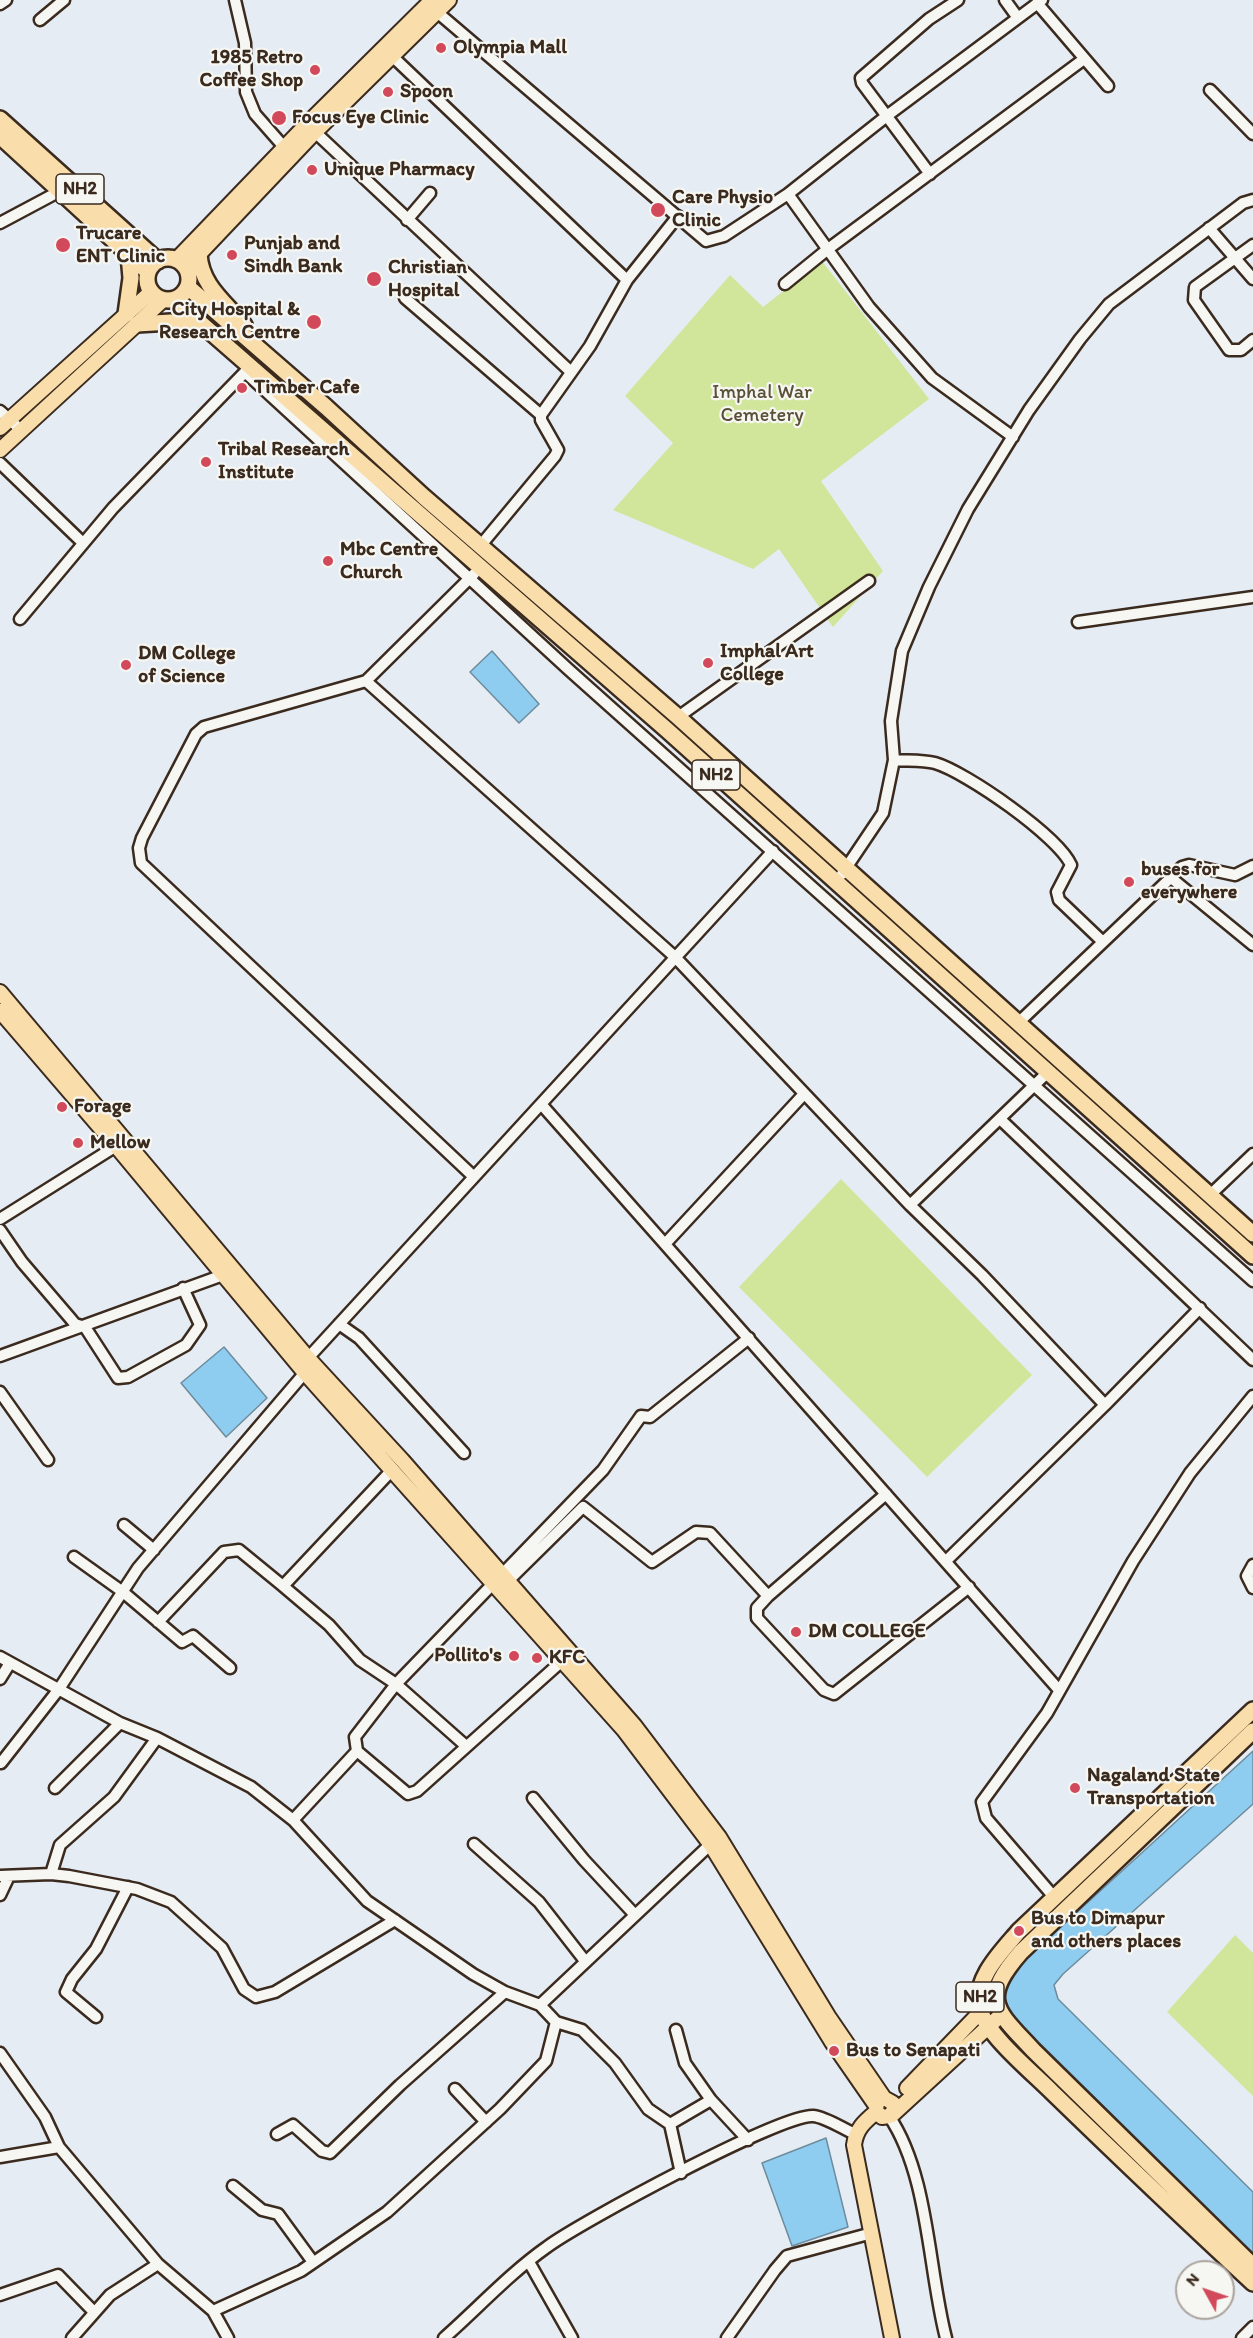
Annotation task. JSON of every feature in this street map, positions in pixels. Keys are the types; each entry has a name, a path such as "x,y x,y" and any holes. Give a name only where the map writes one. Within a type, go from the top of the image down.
{"highway":[{"name":"NH2","path":"0,119 153,266"},
{"name":"NH2","path":"0,136 129,255 153,266"},
{"path":"199,254 200,268 208,285 245,325 263,351"},
{"path":"129,255 131,319 171,322 209,329"},
{"path":"181,264 188,287 163,297 147,279 153,266 181,264"},
{"name":"NH2","path":"188,287 678,717 773,805 847,868 1017,1024 1253,1234"},
{"name":"NH2","path":"163,297 209,329 248,369 475,573 836,882 1047,1074 1253,1256"},
{"path":"1140,1156 1151,1143"},
{"name":"NH2","path":"1253,1710 1018,1931 987,1971 981,1988 981,2011 988,2025 1080,2119 1253,2283"},
{"name":"NH2","path":"1253,1731 1021,1952 1005,1970 995,1997 1001,2015 1033,2050 1253,2266"}],"main road":[{"path":"181,264 284,147 434,6 449,0"},
{"path":"181,264 199,254 391,55 434,6"},
{"path":"3,420 131,319 163,297"},
{"path":"0,450 131,319"},
{"path":"0,992 223,1275 308,1365 629,1727 715,1841 885,2108"},
{"path":"0,1011 121,1143 393,1469 500,1580 562,1661 629,1727"},
{"path":"885,2108 995,1997"},
{"path":"892,2338 854,2145 855,2134 860,2126 1001,2015"}],"street":[{"path":"0,4 6,0"},
{"path":"40,20 64,0"},
{"path":"235,0 244,35 246,92 255,114 284,147"},
{"path":"930,174 862,83 864,74 929,19 958,0"},
{"path":"1005,0 1018,18"},
{"path":"434,6 678,216 697,236 706,241 714,241 788,194 888,115 1040,2 1108,86"},
{"path":"391,55 627,280"},
{"path":"785,284 828,249 1084,59"},
{"path":"1210,90 1253,134"},
{"path":"315,132 571,372"},
{"path":"0,223 60,191"},
{"path":"407,220 430,193"},
{"path":"788,194 869,307 932,378 1013,437"},
{"path":"836,882 883,813 894,760 891,721 902,651 929,587 968,509 1013,437 1080,339 1109,304 1252,198"},
{"path":"481,545 555,456 558,450 541,420 541,415 590,346 627,280 678,216"},
{"path":"1209,228 1253,279"},
{"path":"1253,245 1195,287 1193,295 1229,350 1241,350 1253,340"},
{"path":"405,298 541,415"},
{"path":"20,619 83,543 151,468 248,369"},
{"path":"3,420 21,430"},
{"path":"0,463 83,543"},
{"path":"474,1177 174,895 141,863 139,856 142,838 199,731 213,724 366,681 475,573 773,850 1033,1086 1253,1281"},
{"path":"678,717 869,581"},
{"path":"1078,622 1253,597"},
{"path":"366,681 675,957 910,1205 982,1275 1105,1405"},
{"path":"894,760 940,766 988,792 1045,832 1071,865 1057,892 1059,900 1103,942"},
{"path":"1,1763 59,1689 123,1592 154,1550 308,1365 339,1324 773,850"},
{"path":"1017,1024 1185,865 1235,875 1253,866"},
{"path":"1170,877 1253,945"},
{"path":"910,1205 1047,1074"},
{"path":"665,1244 804,1094"},
{"path":"541,1104 1059,1689"},
{"path":"1000,1119 1253,1360"},
{"path":"0,1219 121,1143"},
{"path":"1210,1195 1253,1154"},
{"path":"0,1230 22,1262 69,1318 75,1324 86,1327 118,1378 128,1377 186,1345 201,1324 183,1288"},
{"path":"0,1356 86,1327 183,1288 223,1275"},
{"path":"946,1561 1200,1308"},
{"path":"339,1324 359,1338 464,1454"},
{"path":"562,1661 417,1791 408,1794 357,1751 355,1737 396,1684 500,1580 603,1470 641,1416 650,1417 748,1338"},
{"path":"0,1392 48,1460"},
{"path":"1054,1897 986,1818 982,1802 1036,1731 1133,1561 1190,1473 1253,1396"},
{"path":"283,1586 393,1469"},
{"path":"886,1494 768,1596 757,1608 757,1618 824,1690 834,1694 969,1587"},
{"path":"500,1580 583,1507 652,1562 696,1532 710,1533 768,1596"},
{"path":"123,1525 154,1550"},
{"path":"158,1622 224,1552 239,1550 330,1625 360,1660 396,1684 466,1746"},
{"path":"74,1557 123,1592 182,1642 193,1636 230,1668"},
{"path":"1253,1565 1247,1576 1253,1588"},
{"path":"0,1679 5,1660 120,1723 157,1738 251,1788 293,1820 367,1901 473,1974 505,1992 540,2005 556,2022 582,2030 615,2062 648,2109 670,2124 681,2173"},
{"path":"55,1788 120,1723"},
{"path":"51,1874 60,1845 114,1797 157,1738"},
{"path":"293,1820 357,1751"},
{"path":"533,1798 584,1860 635,1915"},
{"path":"540,2005 585,1960 715,1841"},
{"path":"474,1844 539,1902 585,1960"},
{"path":"0,1896 4,1876 51,1874 128,1887 171,1902 222,1948 244,1989 256,1997 275,1992 394,1920"},
{"path":"96,2018 66,1992 72,1979 96,1949 128,1887"},
{"path":"277,2134 294,2125 322,2151 330,2153 400,2085 505,1992"},
{"path":"213,2312 301,2271 387,2212 486,2122 546,2061 556,2022"},
{"path":"676,2030 685,2062 711,2100 748,2140"},
{"path":"0,2053 45,2117 59,2147 158,2264 213,2312 228,2338"},
{"path":"455,2089 486,2122"},
{"path":"670,2124 711,2100"},
{"path":"885,2108 898,2130 915,2169 938,2308 946,2338"},
{"path":"444,2338 529,2262 582,2223 681,2173 778,2125 813,2116 855,2134"},
{"path":"0,2157 59,2147"},
{"path":"233,2186 262,2210 278,2214 313,2262"},
{"path":"727,2338 787,2256 872,2233"},
{"path":"529,2262 572,2338"},
{"path":"72,2338 110,2295 158,2264"},
{"path":"0,2295 58,2275 94,2312"},
{"path":"1242,2338 1253,2327"}],"green space":[{"name":"Imphal War Cemetery","path":"822,261 929,399 821,481 883,571 833,627 779,549 753,569 613,510 673,443 625,396 730,275 763,307"},
{"path":"841,1179 1032,1375 927,1477 739,1287"},
{"path":"1235,1935 1253,1953 1253,2096 1167,2012"}],"water":[{"path":"492,651 539,704 519,723 470,672"},
{"path":"224,1347 267,1398 226,1437 181,1383"},
{"path":"1253,1751 1253,1804 1063,1974 1054,1985 1058,1999 1253,2192 1253,2253 1080,2088 1006,2011 1003,1997 1007,1981 1015,1969"},
{"path":"826,2138 848,2227 792,2246 762,2163"}],"place":[{"name":"Olympia Mall","path":"441,48"},
{"name":"1985 Retro Coffee Shop","path":"315,70"},
{"name":"Spoon","path":"388,92"},
{"name":"Focus Eye Clinic","path":"279,118"},
{"name":"Unique Pharmacy","path":"312,170"},
{"name":"Care Physio Clinic","path":"658,210"},
{"name":"Trucare ENT Clinic","path":"63,245"},
{"name":"Punjab and Sindh Bank","path":"232,255"},
{"name":"Christian Hospital","path":"374,279"},
{"name":"City Hospital & Research Centre","path":"314,322"},
{"name":"Timber Cafe","path":"242,388"},
{"name":"Tribal Research Institute","path":"206,462"},
{"name":"Mbc Centre Church","path":"328,561"},
{"name":"Imphal Art College","path":"708,663"},
{"name":"DM College of Science","path":"126,665"},
{"name":"buses for everywhere","path":"1129,882"},
{"name":"Forage","path":"62,1107"},
{"name":"Mellow","path":"78,1143"},
{"name":"DM COLLEGE","path":"796,1632"},
{"name":"Pollito's","path":"514,1656"},
{"name":"KFC","path":"537,1658"},
{"name":"Nagaland State Transportation","path":"1075,1788"},
{"name":"Bus to Dimapur and others places","path":"1019,1931"},
{"name":"Bus to Senapati","path":"834,2051"}]}
